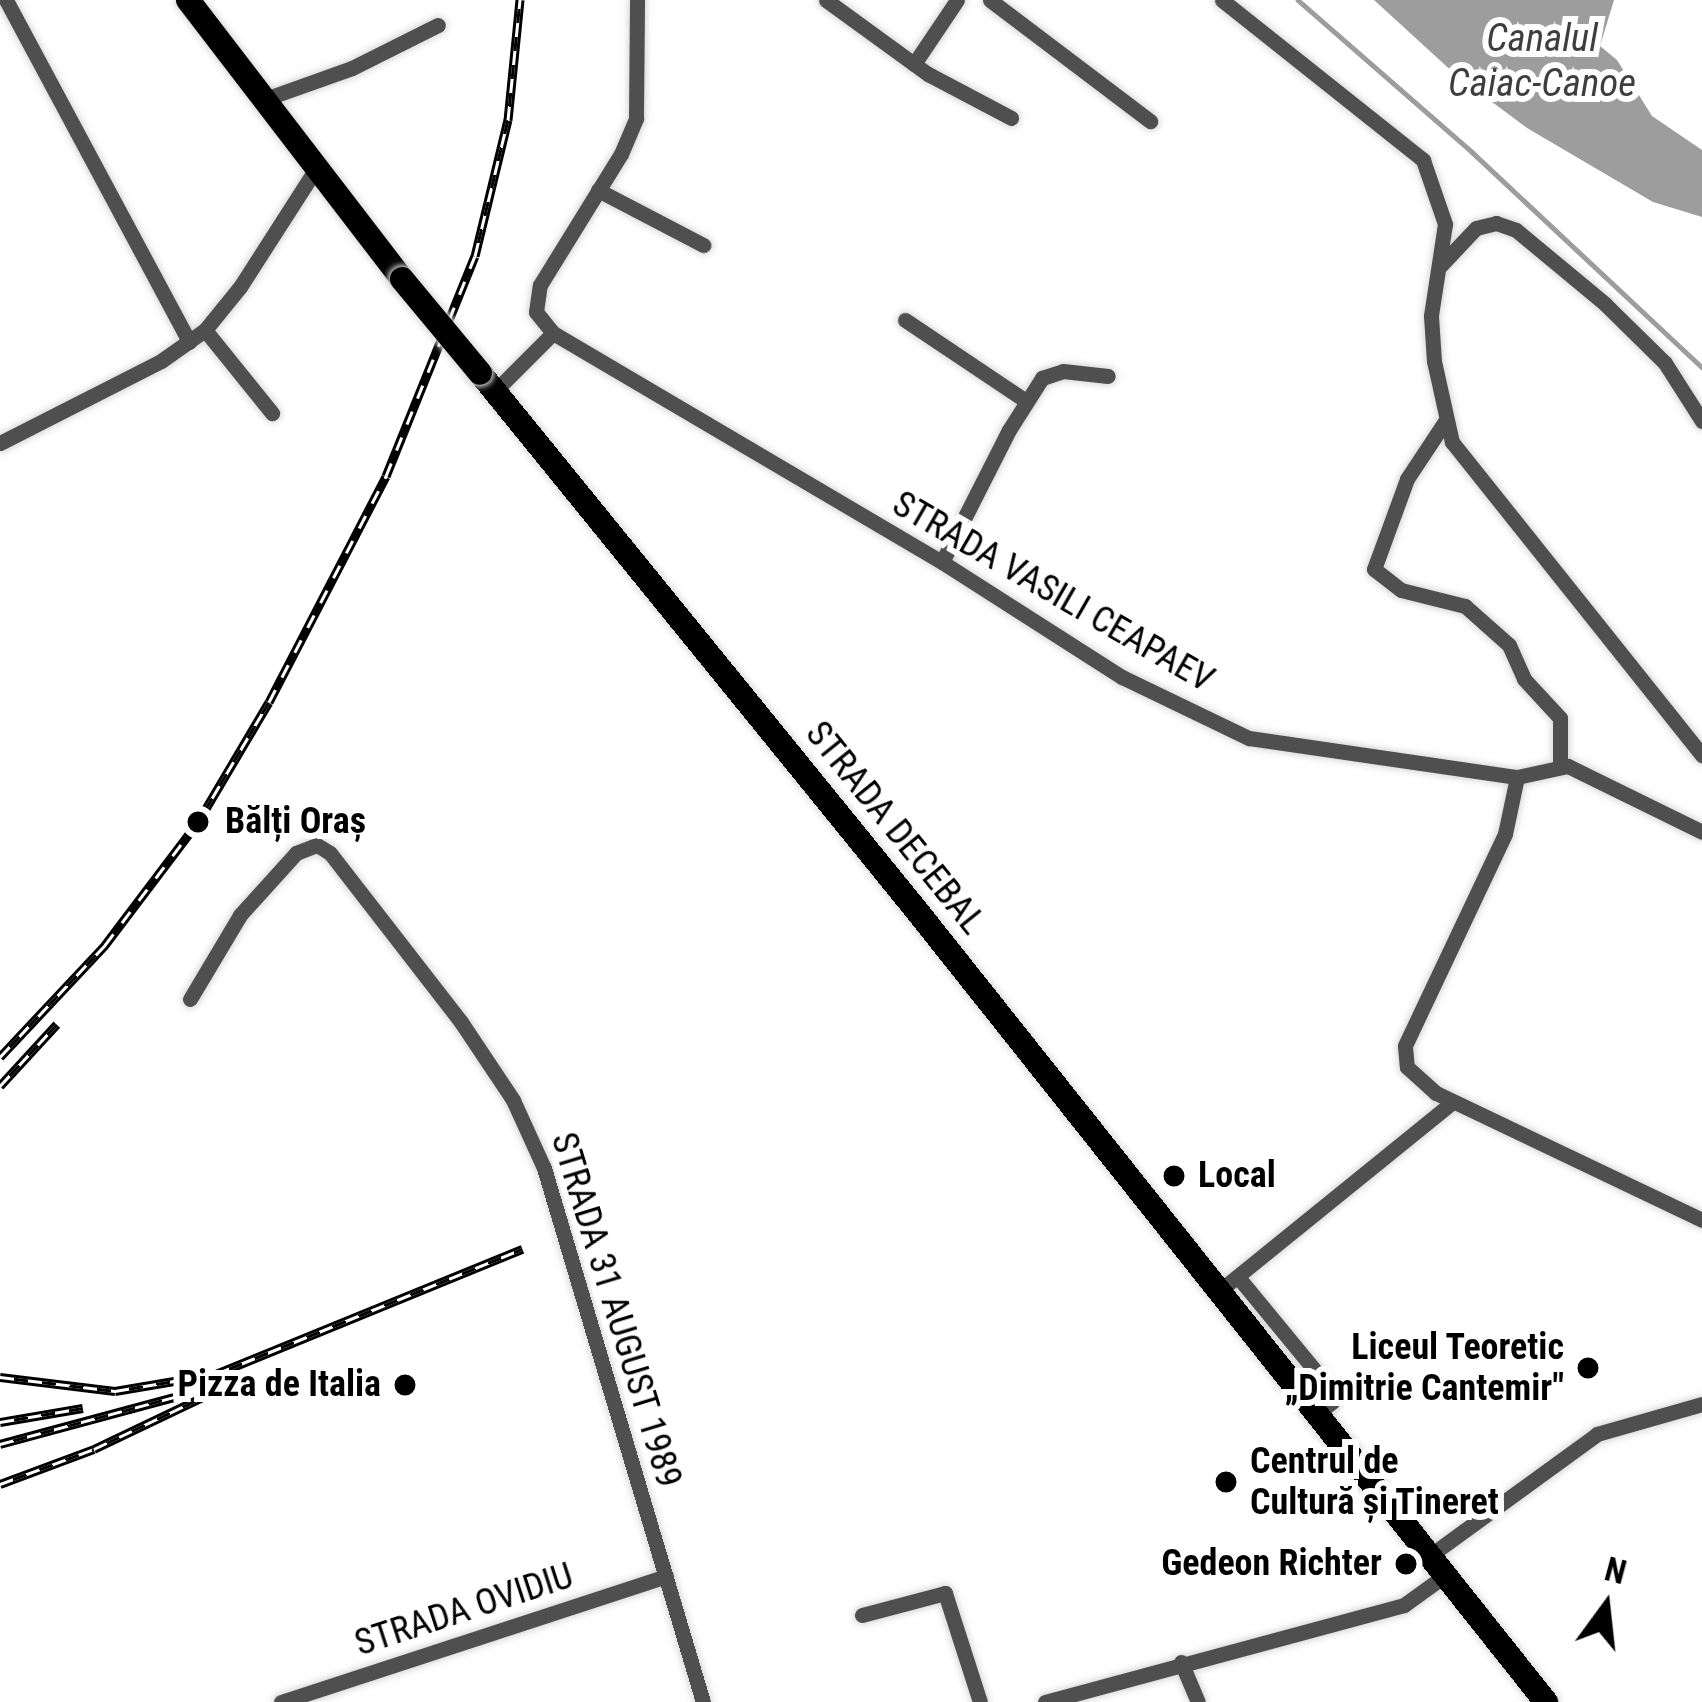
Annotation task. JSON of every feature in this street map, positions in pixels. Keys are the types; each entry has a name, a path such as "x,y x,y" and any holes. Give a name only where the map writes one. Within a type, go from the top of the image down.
{"main road":[{"name":"STRADA DECEBAL","path":"188,0 402,279 1228,1285 1316,1415 1546,1702"}],"street":[{"path":"6,0 189,342"},
{"path":"488,382 553,332 536,312 536,295 621,154 635,118 637,0"},
{"path":"826,0 914,64 1011,118"},
{"path":"914,64 957,0"},
{"path":"990,0 1150,122"},
{"path":"1222,0 1424,160 1445,224 1440,266 1431,290 1434,361 1452,442 1702,755"},
{"path":"265,99 352,68 438,25"},
{"path":"0,442 205,330 240,287 317,167"},
{"path":"598,190 703,245"},
{"path":"1440,266 1476,228 1496,223 1516,230 1605,304 1665,363 1702,421"},
{"path":"905,320 1026,401"},
{"path":"205,330 272,413"},
{"name":"STRADA VASILI CEAPAEV","path":"553,332 942,562 1122,677 1249,738 1517,777 1560,767"},
{"path":"942,562 1026,401 1053,372 1108,376"},
{"path":"1447,417 1407,479 1374,569 1391,587 1465,606 1509,645 1524,679 1560,718 1560,767 1598,776 1702,832"},
{"path":"1517,777 1505,834 1405,1046 1407,1066 1415,1079 1454,1102 1702,1220"},
{"name":"STRADA 31 AUGUST 1989","path":"190,999 224,937 296,853 310,846 327,850 470,1033 531,1135 561,1215 704,1702"},
{"path":"1228,1285 1454,1102"},
{"path":"1046,1702 1404,1605 1436,1566 1597,1434 1702,1405"},
{"name":"STRADA OVIDIU","path":"281,1702 666,1576"},
{"path":"862,1615 945,1593 980,1702"},
{"path":"1181,1662 1198,1702"}],"water":[{"name":"Canalul Caiac-Canoe","path":"1374,0 1614,0 1600,46 1617,60 1652,116 1702,150 1702,217 1653,202 1527,128 1456,75"}],"waterway":[{"path":"1298,0 1472,152 1702,367"}],"railway":[{"path":"0,1057 105,945 198,822 269,702 386,476 475,256 508,120 520,0"},
{"path":"0,1086 57,1024"},
{"path":"0,1377 115,1391 216,1374 523,1249"},
{"path":"0,1484 94,1449 247,1376"},
{"path":"0,1444 174,1397"},
{"path":"0,1422 83,1408"}],"place":[{"name":"Bălți Oraș","path":"198,822"},
{"name":"Local","path":"1174,1176"},
{"name":"Liceul Teoretic „Dimitrie Cantemir\"","path":"1588,1368"},
{"name":"Pizza de Italia","path":"405,1385"},
{"name":"Centrul de Cultură și Tineret","path":"1226,1482"},
{"name":"Gedeon Richter","path":"1406,1564"}]}
